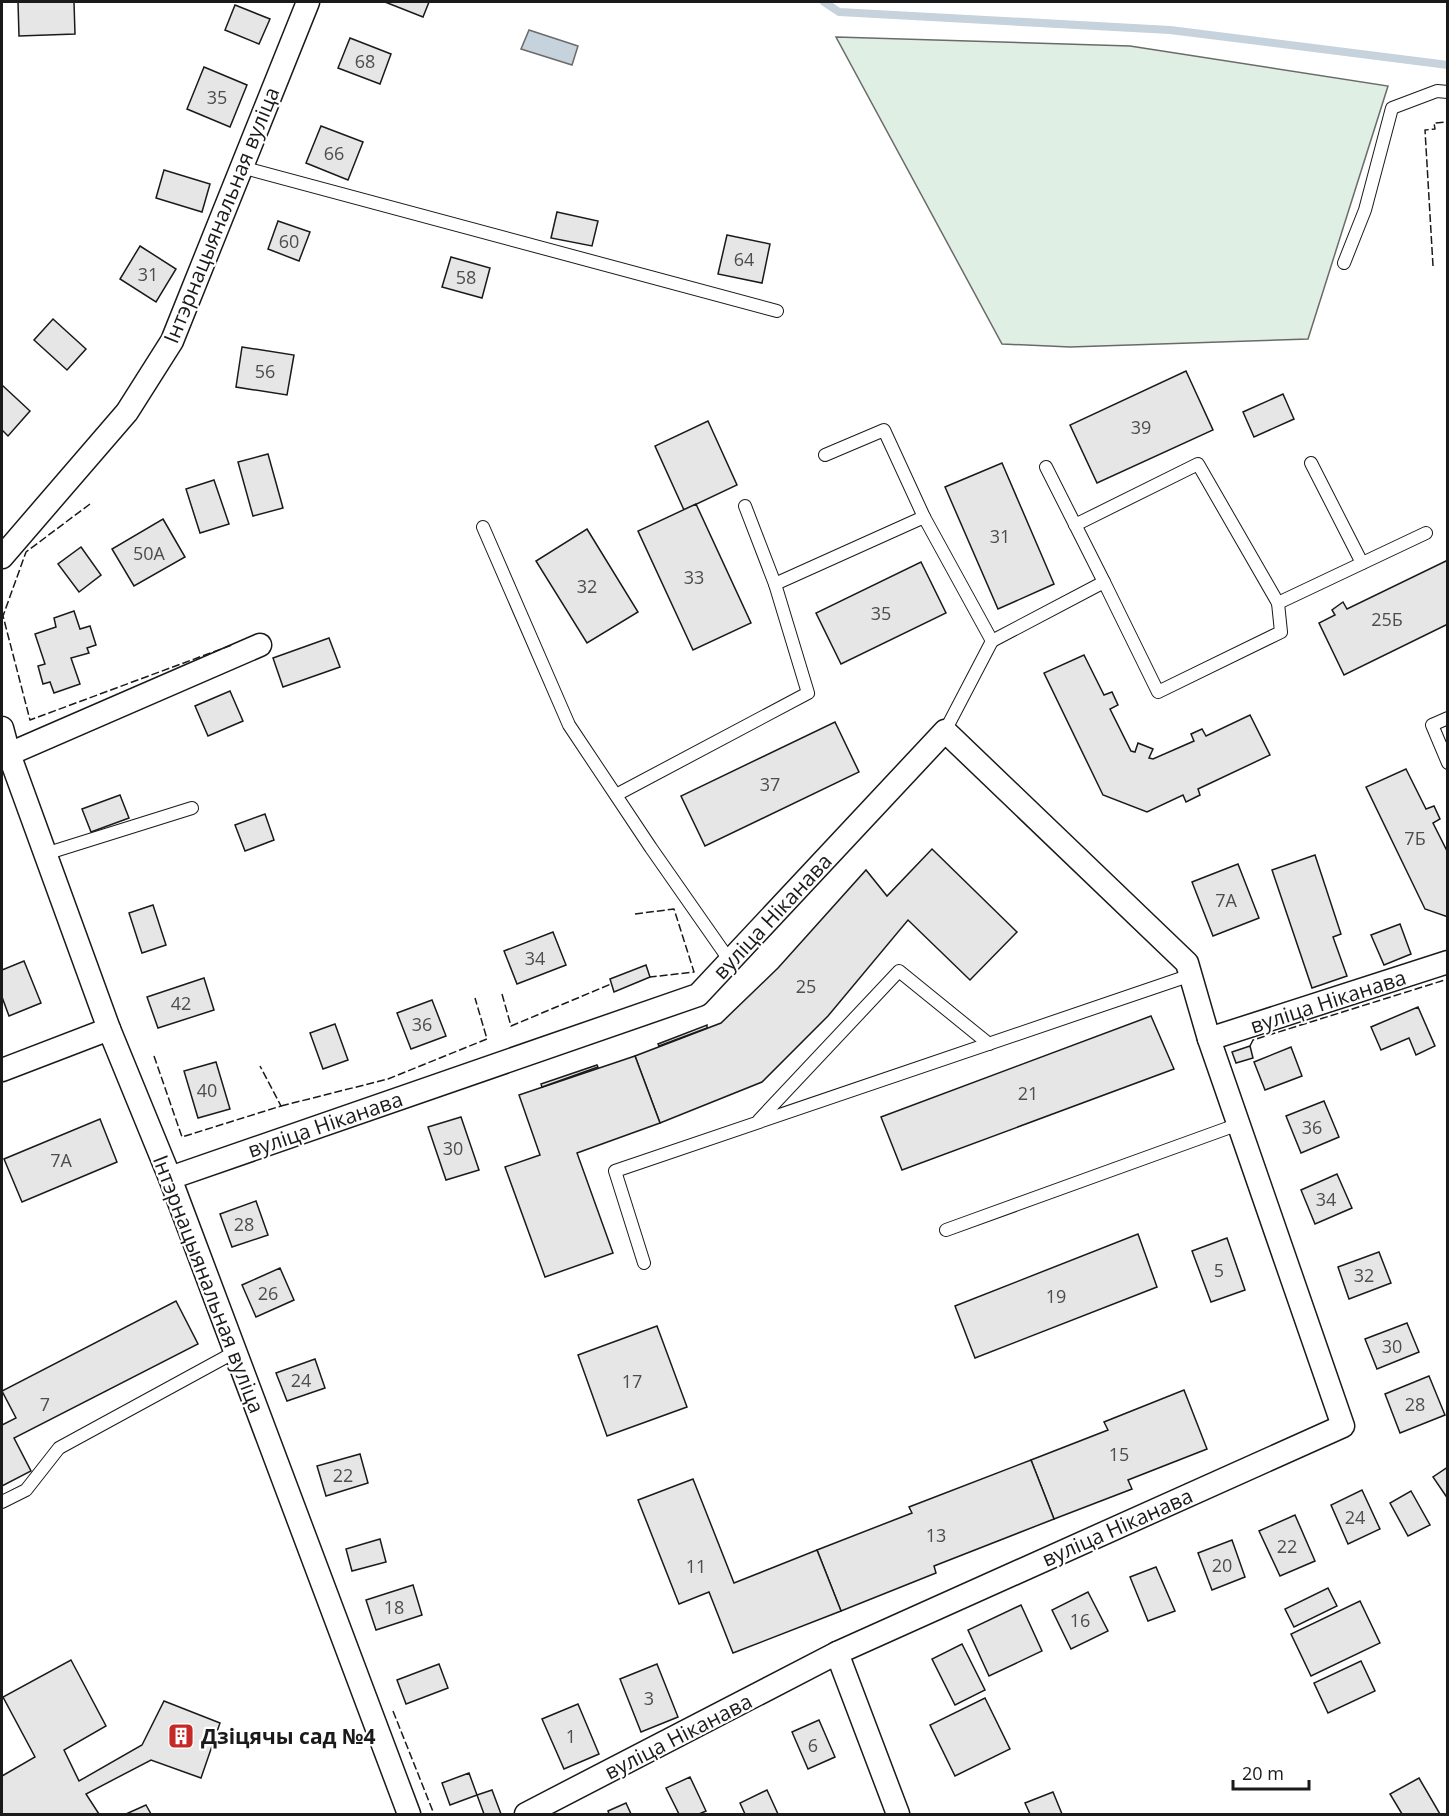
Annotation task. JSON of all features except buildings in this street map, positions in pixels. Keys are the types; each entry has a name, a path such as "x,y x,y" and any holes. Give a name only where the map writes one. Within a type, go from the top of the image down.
{"street":[{"name":"Інтэрнацыянальная вуліца","path":"2,557 127,412 172,341 308,2"},
{"path":"9,754 260,645"},
{"name":"Інтэрнацыянальная вуліца","path":"2,728 9,754 109,1029 170,1178 409,1815"},
{"name":"вуліца Ніканава","path":"170,1178 698,995 945,731 1187,963 1209,1039 1343,1426 837,1653 526,1815"},
{"name":"вуліца Ніканава","path":"1209,1039 1448,962"},
{"path":"2,1070 109,1029"},
{"path":"837,1653 898,1815"}],"lane":[{"path":"1344,263 1365,210 1392,108 1437,91 1448,92"},
{"path":"242,167 777,311"},
{"path":"825,455 884,430 924,517 992,641"},
{"path":"1046,467 1158,692 1281,632 1278,603 1198,464 1075,525"},
{"path":"1311,464 1362,563"},
{"path":"616,795 808,693 775,584 745,506"},
{"path":"775,584 924,517"},
{"path":"483,527 569,725 730,960"},
{"path":"1278,603 1426,533"},
{"path":"945,731 992,641 1104,582"},
{"path":"1448,718 1432,725 1448,764"},
{"path":"45,854 192,808"},
{"path":"757,1122 899,971 989,1044"},
{"path":"644,1263 615,1171 1191,975"},
{"path":"946,1230 1239,1124"},
{"path":"2,1502 26,1490 59,1448 235,1352"}],"green space":[{"path":"836,37 1130,46 1388,86 1308,339 1070,347 1002,344"}],"shaded area":[{"path":"529,30 578,46 572,65 521,49"}],"waterway":[{"path":"824,2 839,12 1170,30 1448,65"}],"fence":[{"path":"1433,266 1425,130 1435,129 1434,123 1448,122"},
{"path":"90,504 26,552 3,616 30,720 232,645"},
{"path":"635,914 674,909 694,972 650,977"},
{"path":"1250,1046 1253,1040 1448,979"},
{"path":"502,994 511,1026 611,984"},
{"path":"281,1106 388,1079 487,1039 475,998"},
{"path":"154,1056 182,1137 281,1106 260,1066"},
{"path":"393,1711 434,1814"}],"place":[{"name":"Дзіцячы сад №4","path":"181,1736"}]}
